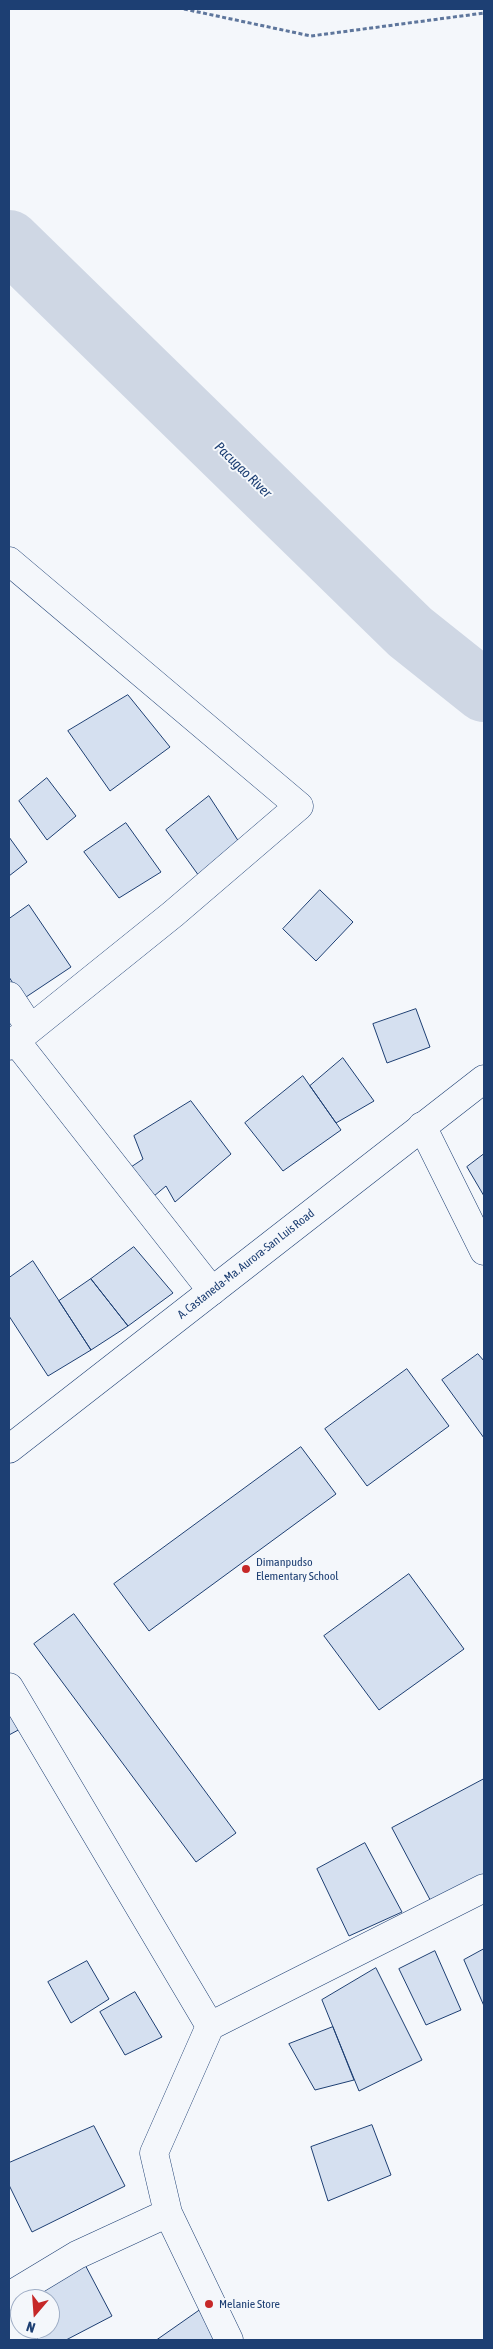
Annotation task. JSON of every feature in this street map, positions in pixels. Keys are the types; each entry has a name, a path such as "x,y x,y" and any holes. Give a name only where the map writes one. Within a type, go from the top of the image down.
{"street":[{"path":"9,561 299,806 173,914 18,1038"},
{"path":"9,996 18,1038 212,1291"},
{"name":"A. Castaneda-Ma. Aurora-San Luis Road","path":"9,1449 484,1079"},
{"path":"422,1126 484,1251"},
{"path":"9,1687 210,2026"},
{"path":"229,2340 168,2213 154,2153 210,2026 484,1888"},
{"path":"9,2296 77,2255 168,2213"}],"path":[{"path":"184,9 311,36 484,13"}],"building":[{"path":"128,695 170,747 110,791 68,731"},
{"path":"47,778 76,816 47,840 19,801"},
{"path":"209,796 239,842 199,876 166,830"},
{"path":"126,823 161,872 119,898 84,852"},
{"path":"9,837 27,862 9,876"},
{"path":"320,890 353,922 316,961 283,929"},
{"path":"29,905 71,967 23,999 9,977 9,919"},
{"path":"416,1009 430,1047 387,1063 373,1024"},
{"path":"343,1058 374,1101 336,1123 310,1086"},
{"path":"303,1076 341,1130 283,1171 245,1123"},
{"path":"191,1101 231,1154 175,1202 166,1186 154,1196 131,1167 143,1159 134,1136"},
{"path":"484,1154 484,1196 467,1167"},
{"path":"134,1247 173,1293 128,1326 91,1279"},
{"path":"33,1261 91,1350 48,1376 9,1316 9,1278"},
{"path":"91,1279 128,1326 91,1350 59,1301"},
{"path":"478,1354 484,1361 484,1438 442,1380"},
{"path":"407,1369 449,1426 367,1486 325,1429"},
{"path":"301,1447 336,1494 149,1631 114,1584"},
{"path":"409,1574 464,1649 379,1710 324,1636"},
{"path":"74,1614 236,1833 196,1862 34,1644"},
{"path":"9,1705 22,1728 9,1735"},
{"path":"484,1779 484,1883 435,1909 392,1828"},
{"path":"365,1843 402,1912 349,1936 317,1869"},
{"path":"484,1949 484,2006 464,1960"},
{"path":"435,1951 461,2010 426,2025 399,1969"},
{"path":"87,1961 109,1999 71,2023 48,1982"},
{"path":"376,1968 422,2060 359,2091 322,2000"},
{"path":"135,1992 162,2037 125,2055 100,2012"},
{"path":"333,2027 354,2080 315,2090 289,2044"},
{"path":"372,2125 391,2175 328,2201 311,2147"},
{"path":"94,2126 125,2186 32,2232 9,2185 9,2163"},
{"path":"82,2259 112,2316 66,2340 38,2340 60,2339 60,2289 36,2289"},
{"path":"200,2310 216,2340 156,2340"}],"waterway":[{"name":"Pacugao River","path":"9,241 410,632 484,691"}],"place":[{"name":"Dimanpudso Elementary School","path":"246,1569"},
{"name":"Melanie Store","path":"209,2304"}]}
